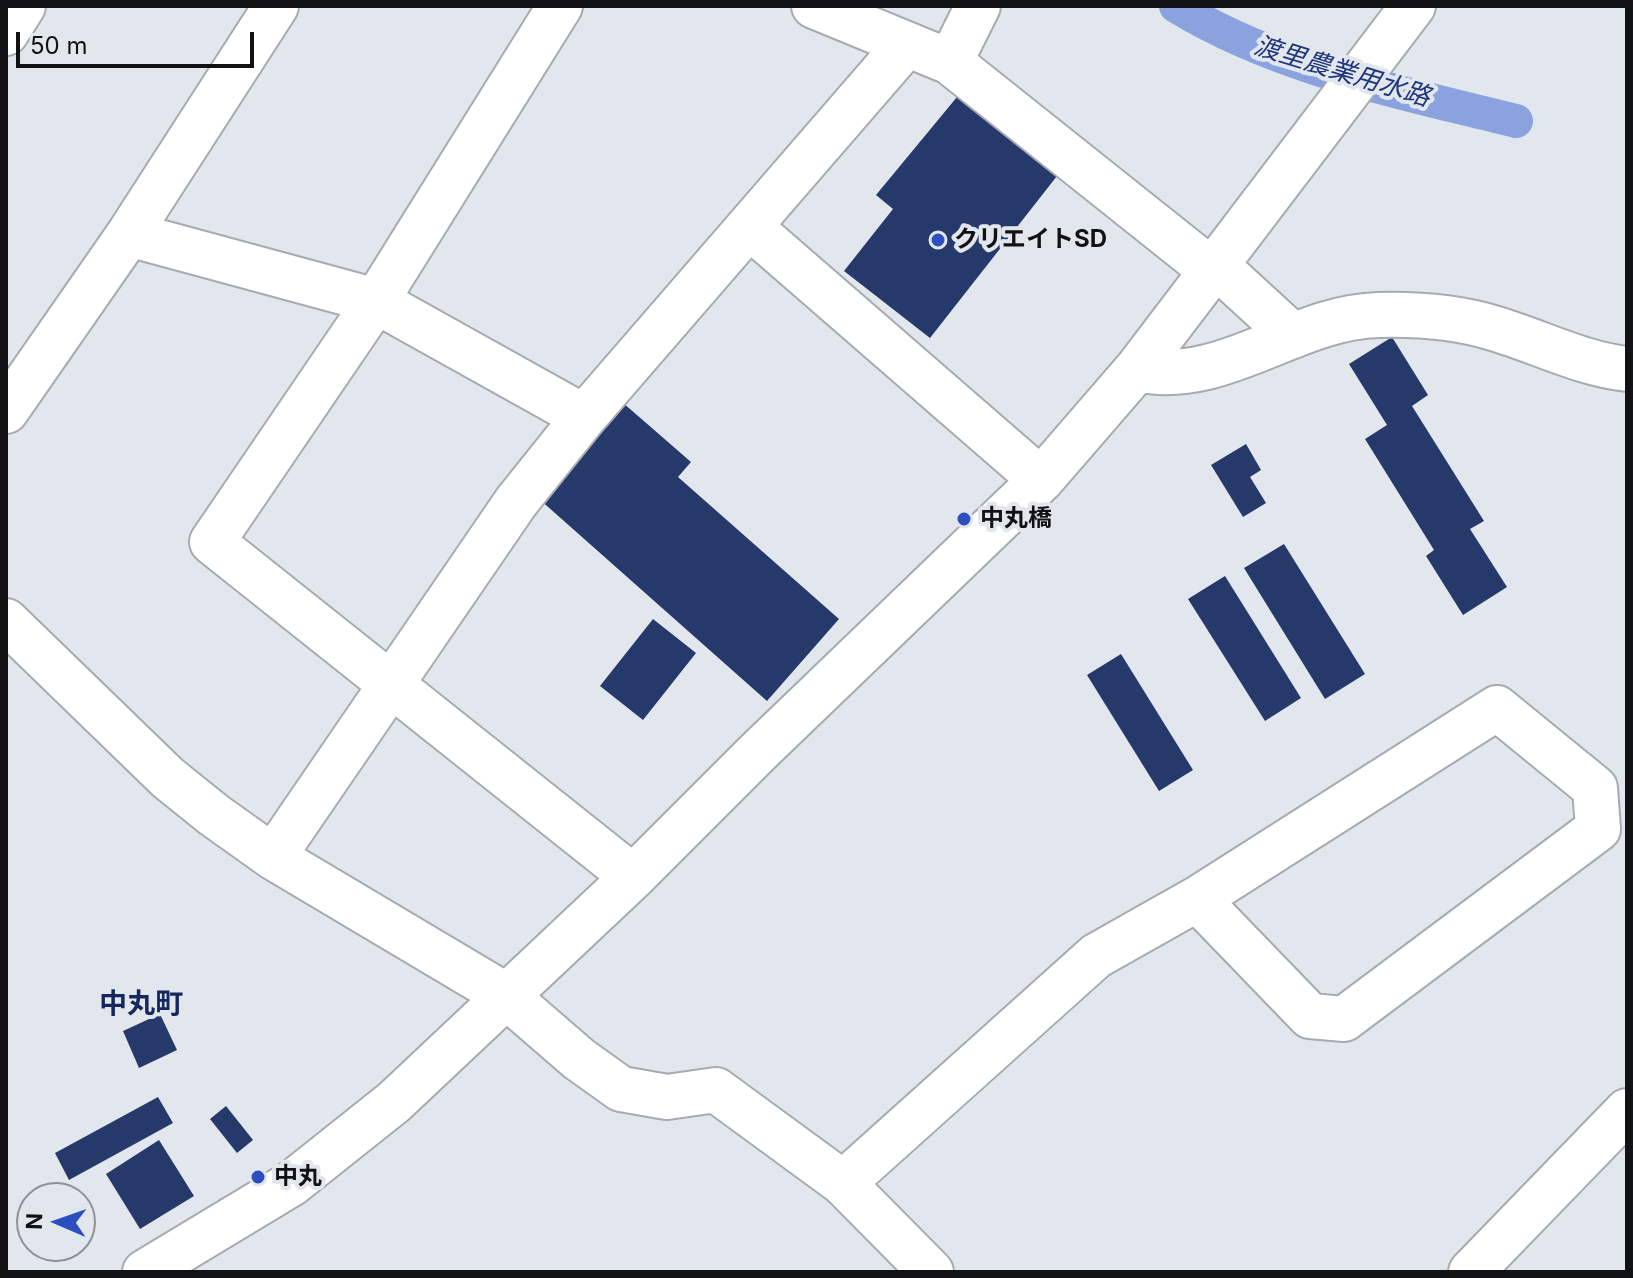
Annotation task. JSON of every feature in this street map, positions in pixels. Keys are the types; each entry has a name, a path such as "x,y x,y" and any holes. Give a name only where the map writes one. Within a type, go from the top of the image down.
{"street":[{"path":"6,33 23,6"},
{"path":"6,411 129,234 276,6"},
{"path":"560,6 376,301 212,542 633,877"},
{"path":"814,6 950,62 1211,270 1232,280 1293,336"},
{"path":"950,62 978,6"},
{"path":"145,1272 291,1184 394,1102 633,877 1041,480 1137,369 1413,6"},
{"path":"273,857 516,502 584,417 751,228 906,45"},
{"path":"751,228 1041,480"},
{"path":"129,234 376,301 584,417"},
{"path":"1137,369 1162,374 1191,371 1345,318 1423,316 1491,327 1620,377"},
{"path":"6,621 168,778 273,857 505,995 579,1059 621,1089 667,1097 716,1090 843,1183 931,1272"},
{"path":"843,1183 1096,956 1197,899 1497,708 1595,788 1598,829 1344,1019 1310,1016 1197,899"},
{"path":"1471,1272 1627,1111"}],"building":[{"name":"クリエイトSD","path":"957,97 1057,176 930,338 844,271 893,209 876,195"},
{"path":"1392,337 1428,395 1412,406 1484,521 1470,529 1507,587 1463,615 1426,556 1434,550 1365,439 1387,425 1349,364"},
{"path":"622,402 691,462 678,477 839,619 767,701 538,498"},
{"path":"1246,444 1261,470 1250,477 1266,503 1243,517 1211,465"},
{"path":"1284,544 1365,674 1325,699 1244,568"},
{"path":"1225,576 1301,698 1265,721 1188,599"},
{"path":"653,619 696,653 643,720 600,686"},
{"path":"1121,654 1193,770 1159,791 1087,675"},
{"path":"160,1014 177,1050 139,1068 123,1031"},
{"path":"158,1097 173,1123 69,1180 55,1153"},
{"path":"226,1106 253,1140 237,1153 210,1119"},
{"path":"159,1140 194,1196 140,1229 106,1174"}],"waterway":[{"name":"渡里農業用水路","path":"1176,6 1215,28 1298,62 1516,121"}],"place":[{"name":"クリエイトSD","path":"938,240"},
{"name":"中丸橋","path":"964,519"},
{"name":"中丸","path":"258,1177"}],"district":[{"name":"中丸町","path":"141,1005"}]}
